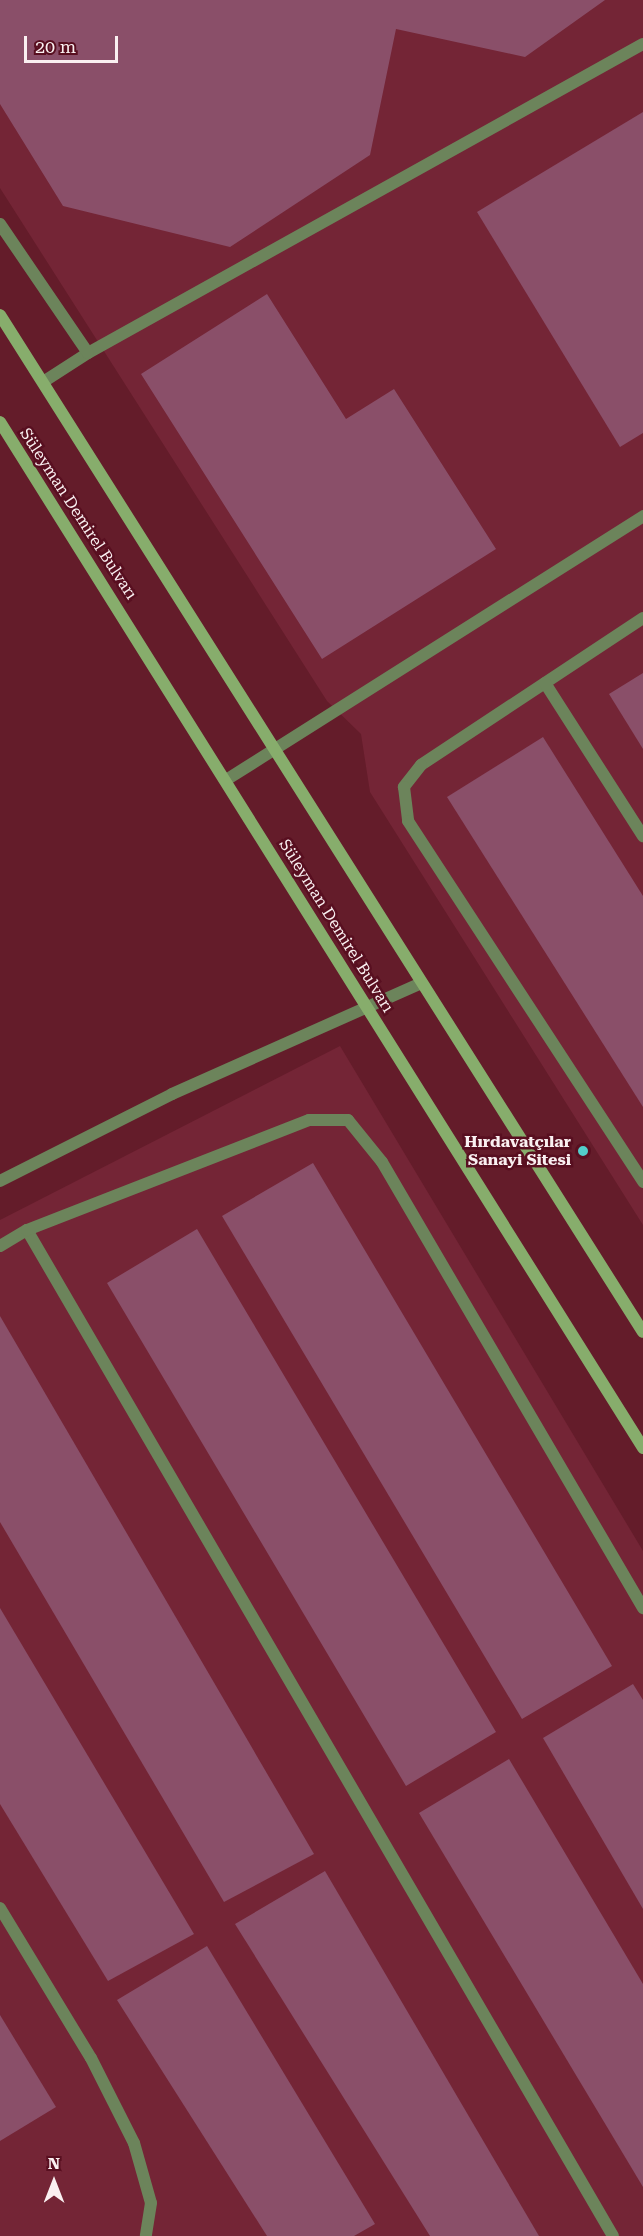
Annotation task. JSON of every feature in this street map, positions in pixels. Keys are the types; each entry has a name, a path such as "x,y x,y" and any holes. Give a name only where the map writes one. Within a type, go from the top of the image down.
{"main road":[{"path":"0,315 420,984 643,1332"},
{"name":"Süleyman Demirel Bulvarı","path":"0,422 643,1448"}],"street":[{"path":"43,382 88,353 643,44"},
{"path":"0,224 88,353"},
{"path":"226,780 643,516"},
{"path":"643,618 421,765 404,787 408,821 643,1182"},
{"path":"545,682 643,837"},
{"path":"3,1177 172,1094 420,984"},
{"path":"0,1246 27,1230 309,1120 348,1120 382,1162 643,1608"},
{"path":"27,1230 613,2236"},
{"path":"0,1908 91,2058 134,2143 151,2203 146,2236"}],"shaded area":[{"path":"0,0 643,0 643,1225 370,792 361,734 327,701 0,188"},
{"path":"340,1046 643,1551 643,2236 0,2236 0,1220"}],"building":[{"path":"0,0 605,0 525,57 396,29 370,155 230,247 63,206 0,104"},
{"path":"643,112 643,433 620,447 477,212"},
{"path":"267,294 346,419 394,389 496,549 322,659 141,374"},
{"path":"643,673 643,749 609,694"},
{"path":"543,737 643,896 643,1107 447,797"},
{"path":"313,1163 612,1666 522,1719 222,1216"},
{"path":"197,1229 496,1732 406,1786 107,1283"},
{"path":"0,1316 314,1854 224,1902 0,1522"},
{"path":"0,1608 194,1934 108,1981 0,1804"},
{"path":"633,1684 643,1700 643,1909 543,1738"},
{"path":"509,1759 643,1984 643,2187 419,1813"},
{"path":"325,1871 539,2236 430,2236 235,1924"},
{"path":"207,1946 375,2224 354,2236 267,2236 117,2000"},
{"path":"0,2015 56,2107 0,2141"}],"place":[{"name":"Hırdavatçılar Sanayi Sitesi","path":"583,1151"}]}
